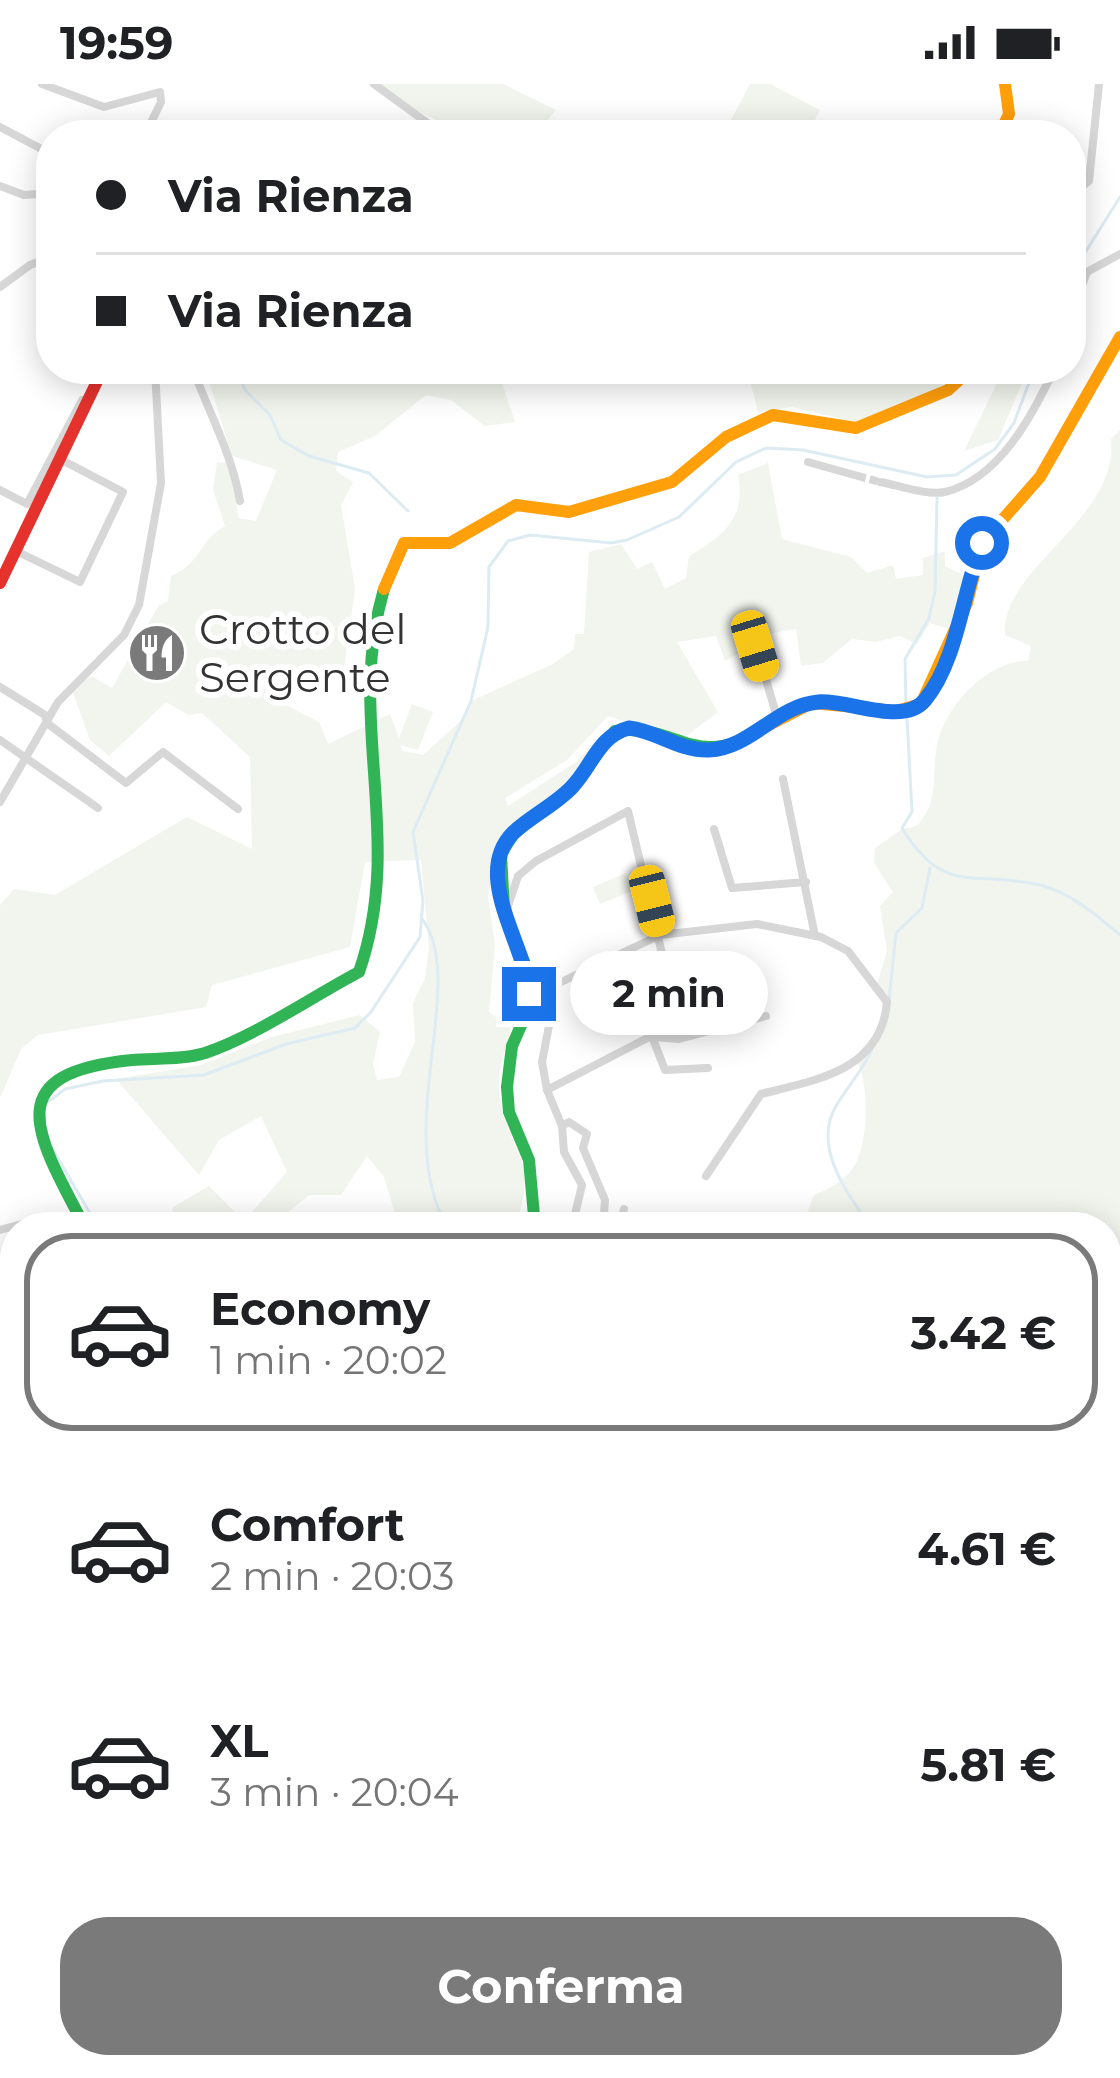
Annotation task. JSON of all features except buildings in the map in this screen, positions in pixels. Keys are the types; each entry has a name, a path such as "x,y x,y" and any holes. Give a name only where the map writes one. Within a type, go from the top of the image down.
{"street":[{"path":"43,84 104,107 157,91 161,102 152,120"},
{"path":"374,84 423,120"},
{"path":"1005,84 1006,120"},
{"path":"1086,184 1099,84"},
{"path":"0,127 36,146"},
{"path":"0,187 36,194"},
{"path":"1086,275 1120,254"},
{"path":"0,287 36,263"},
{"path":"534,1212 529,1160 509,1112 507,1087 512,1046 526,1013 528,972 504,911 499,873 508,839 569,790 615,731 642,729 683,747 711,750 748,739 777,717 827,701 895,712 921,704 967,603 982,543 1040,477 1120,337"},
{"path":"0,490 28,504 90,384"},
{"path":"0,583 96,384"},
{"path":"0,802 30,759 58,702 124,635 142,594 161,483 155,384"},
{"path":"197,384 233,462 240,501"},
{"path":"77,1212 35,1134 28,1109 34,1091 50,1075 87,1064 203,1054 359,972 373,937 381,886 382,815 368,719 372,651 393,561 404,543 450,544 516,505 569,512 672,482 726,437 773,415 856,428 955,384"},
{"path":"880,482 944,492 982,473 1020,432 1046,384"},
{"path":"16,550 80,582 120,488 60,459"},
{"path":"808,462 858,476"},
{"path":"755,646 777,717"},
{"path":"0,687 45,715 46,723 126,783 163,752 238,809"},
{"path":"0,740 98,808"},
{"path":"783,778 815,936"},
{"path":"504,911 518,876 624,810 635,832 660,934 674,1004 671,1020 652,1036 547,1090"},
{"path":"714,829 732,888 806,882"},
{"path":"576,1212 582,1185 564,1153 562,1126 542,1062 554,987 660,934 758,924 815,936 848,951 887,1002 884,1028 869,1049 832,1079 761,1094 706,1177"},
{"path":"652,1036 679,1039 766,1016"},
{"path":"652,1036 665,1075 708,1068"},
{"path":"562,1126 569,1122 587,1134 583,1148 605,1200 604,1212"}],"shaded area":[{"path":"379,84 503,84 556,110 548,120 437,120"},
{"path":"750,84 770,84 820,110 815,120 731,120"},
{"path":"210,384 502,384 515,422 485,426 451,400 426,395 375,436 338,452 336,471 353,482 341,505 355,589 343,677 276,675 276,700 319,722 328,744 390,714 399,738 412,704 433,712 418,750 400,745 403,751 423,755 463,719 471,701 553,664 574,649 575,634 584,634 589,552 621,544 637,569 652,562 665,589 686,578 689,556 712,541 735,515 738,475 768,463 782,539 851,557 867,573 893,565 896,579 923,575 923,558 945,551 945,566 967,577 950,629 930,623 917,644 900,636 876,642 852,639 823,663 801,666 796,629 757,636 757,643 725,661 716,636 677,642 718,712 681,740 608,716 567,760 505,798 508,806 576,762 600,737 578,772 505,833 495,854 488,897 495,945 489,1012 511,1028 499,1095 523,1168 519,1212 394,1212 384,1177 367,1156 341,1195 309,1195 288,1212 252,1212 287,1172 261,1116 219,1140 199,1175 116,1079 201,1065 272,1037 360,1015 380,1032 373,1064 377,1080 399,1077 415,1042 413,1003 425,979 429,947 421,860 365,862 350,947 212,985 206,1007 38,1035 21,1049 0,1098 0,905 14,889 55,895 187,817 252,849 250,757 202,713 189,715 166,702 109,756 90,740 72,690 91,676 112,688 159,605 168,601 171,576 189,565 225,526 213,490 217,462 232,464 238,518 256,521 277,470 232,456"},
{"path":"751,384 943,384 927,395 854,422 792,407 758,412"},
{"path":"997,384 1022,384 998,440 964,451"},
{"path":"1120,430 1120,1212 807,1212 814,1195 853,1168 865,1128 863,1081 854,1057 883,1026 883,999 876,987 887,951 880,906 893,892 874,863 875,848 902,829 917,826 924,816 932,798 941,731 958,701 998,668 1028,661 1031,646 1005,635 1008,611 1020,588 1097,494 1109,468 1111,439"},
{"path":"626,873 633,891 600,904 593,887"},
{"path":"209,1186 235,1212 172,1212 173,1207"}],"waterway":[{"path":"1086,251 1120,197"},
{"path":"243,384 270,415 281,440 309,456 369,473 408,511"},
{"path":"89,1212 45,1136 44,1105 65,1089 103,1081 204,1075 286,1044 355,1028 371,1012 420,937 423,901 413,832 471,701 488,627 489,567 508,541 530,535 611,543 627,540 679,517 736,462 766,448 803,450 927,477 956,475 995,449 1014,423 1028,384"},
{"path":"906,708 905,659 929,618 935,592 937,498"},
{"path":"907,717 912,812 902,828 918,850 947,873 1017,881 1063,893 1120,935"},
{"path":"889,1001 896,933 922,908 930,868"},
{"path":"423,920 435,948 438,981 426,1147 432,1189 441,1212"},
{"path":"860,1212 836,1169 828,1137 836,1106 872,1049"}],"tunnel":[{"path":"858,476 880,482"}],"traffic: fast":[{"path":"77,1212 42,1135 40,1112 45,1093 62,1078 90,1067 205,1053 359,972 372,922 377,874 370,686 384,589"},
{"path":"534,1212 529,1160 509,1112 507,1087 512,1046 526,1014 528,972 504,911 501,854 516,830 569,790 615,731 636,730 718,747 759,730"}],"traffic: slow":[{"path":"1005,84 1006,120"},
{"path":"759,730 812,703 896,711 921,704 967,603 982,543 1040,477 1120,337"},
{"path":"384,589 404,543 450,543 516,505 569,512 672,482 726,437 773,415 856,428 955,384"}],"traffic: jam":[{"path":"0,583 96,384"}],"place":[{"name":"Crotto del Sergente","path":"157,653"}],"route":[{"path":"529,994 528,972 504,911 501,854 516,830 583,775 605,740 615,731 642,729 683,747 721,749 814,702 841,701 901,712 916,708 930,692 967,603 982,543"}]}
